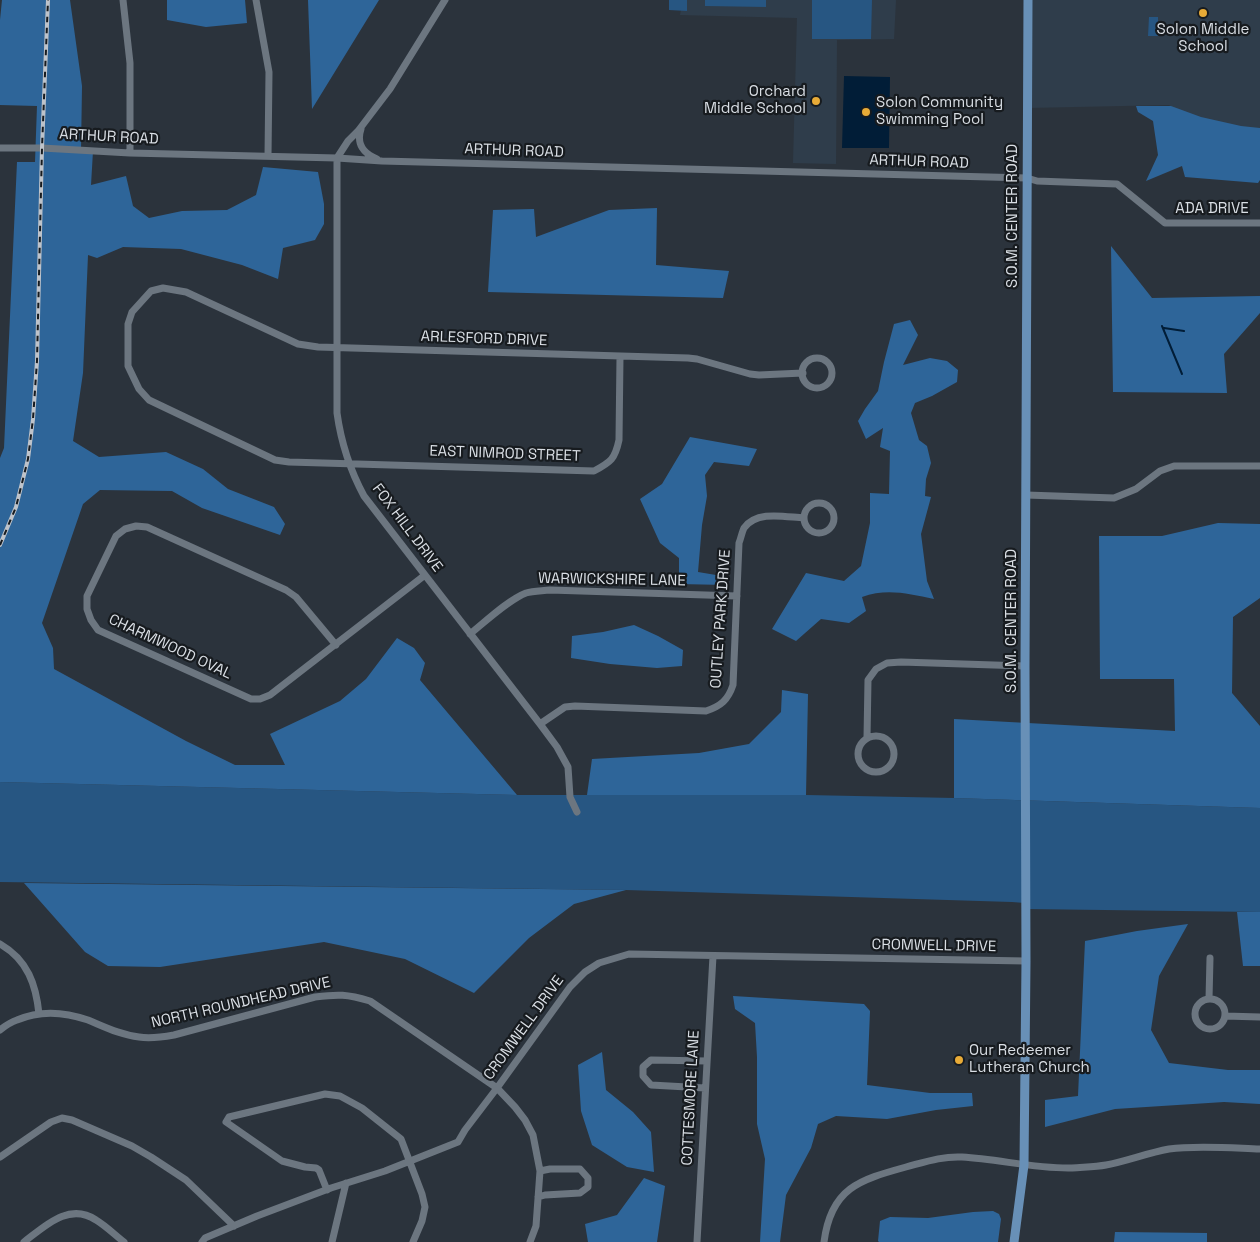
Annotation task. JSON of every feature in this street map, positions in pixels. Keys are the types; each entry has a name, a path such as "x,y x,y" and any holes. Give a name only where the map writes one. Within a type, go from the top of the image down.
{"main road":[{"name":"S.O.M. CENTER ROAD","path":"1014,1242 1024,1165 1028,0"}],"street":[{"path":"123,0 130,63 130,153"},
{"path":"256,0 269,72 268,156"},
{"path":"337,158 348,141 390,89 445,0"},
{"path":"363,124 359,135 360,144 364,152 382,161"},
{"name":"ARTHUR ROAD","path":"0,148 382,161 1027,178"},
{"name":"FOX HILL DRIVE","path":"337,158 337,413 340,434 355,480 364,496 557,747 568,767 570,796 577,812"},
{"name":"ADA DRIVE","path":"1027,178 1037,181 1117,184 1164,223 1260,223"},
{"name":"EAST NIMROD STREET","path":"174,289 163,288 151,291 132,312 128,324 128,366 139,389 149,400 275,460 289,462 594,471 608,463 616,453 619,440 620,356"},
{"name":"ARLESFORD DRIVE","path":"174,289 186,292 298,344 318,347 697,359 750,374 803,374"},
{"path":"816,359 824,360 831,367 832,372 832,376 827,384 818,388 809,386 803,374 805,365 816,359"},
{"path":"1026,494 1114,498 1136,489 1160,471 1174,466 1260,466"},
{"path":"820,503 829,506 834,520 830,529 821,533 807,527 804,518 807,508 820,503"},
{"name":"OUTLEY PARK DRIVE","path":"540,724 565,707 575,706 706,711 715,708 730,696 733,685 740,543 743,529 752,521 764,516 804,518"},
{"name":"CHARMWOOD OVAL","path":"336,645 296,597 286,590 147,527 130,527 116,536 87,596 87,609 91,620 98,630 251,699 260,699 270,695 336,645 425,576"},
{"name":"WARWICKSHIRE LANE","path":"470,634 514,599 526,593 537,591 737,596"},
{"path":"867,738 868,680 876,669 887,662 1025,666"},
{"path":"872,736 884,737 892,745 894,757 884,770 878,772 866,769 859,760 859,748 867,738 872,736"},
{"path":"0,944 16,956 33,981 37,996 38,1014"},
{"name":"CROMWELL DRIVE","path":"202,1242 205,1238 257,1216 346,1183 385,1171 458,1142 570,987 585,972 599,963 628,954 1026,961"},
{"name":"COTTESMORE LANE","path":"697,1242 713,956"},
{"path":"1209,999 1210,958"},
{"name":"NORTH ROUNDHEAD DRIVE","path":"0,1030 16,1020 38,1014 58,1013 87,1020 121,1034 141,1038 159,1038 315,997 334,994 352,995 370,1001 497,1088 525,1120 533,1135 540,1172 536,1226 530,1242"},
{"path":"1209,999 1218,1001 1225,1012 1223,1021 1216,1028 1206,1028 1196,1018 1197,1008 1209,999"},
{"path":"1225,1016 1260,1017"},
{"path":"705,1088 651,1085 643,1076 644,1067 651,1060 707,1061"},
{"path":"327,1190 319,1170 282,1161 226,1122 229,1117 325,1094 340,1096 362,1108 402,1139 425,1207 422,1221 413,1242"},
{"path":"0,1157 51,1122 62,1118 72,1120 132,1146 152,1157 186,1180 234,1226"},
{"path":"824,1242 830,1215 838,1200 860,1182 876,1175 942,1157 962,1157 1024,1165 1069,1168 1105,1166 1168,1150 1189,1148 1260,1149"},
{"path":"538,1197 580,1193 588,1187 588,1178 580,1169 550,1169 540,1172"},
{"path":"332,1242 346,1183"},
{"path":"24,1242 54,1219 73,1214 84,1214 96,1219 124,1242"}],"shaded area":[{"path":"2,0 70,0 82,86 81,150 93,151 91,185 126,176 133,206 149,218 182,211 227,210 256,195 263,167 318,172 324,204 324,224 315,240 283,248 278,279 242,265 181,249 123,247 97,258 88,255 83,373 73,441 99,457 166,452 203,469 228,489 274,507 285,524 280,535 202,508 172,491 100,490 83,504 42,623 53,648 54,669 186,741 235,765 285,765 270,734 340,701 366,679 397,638 414,648 425,663 420,680 517,795 0,782 0,458 4,448 17,162 35,162 37,106 0,105 0,20"},
{"path":"167,0 245,0 247,23 206,27 167,20"},
{"path":"308,0 379,0 312,109"},
{"path":"669,0 687,0 687,11 669,10"},
{"name":"Orchard Middle School","path":"683,0 896,0 894,39 837,40 836,164 793,163 797,18 680,15"},
{"path":"705,0 766,0 766,7 705,6"},
{"path":"812,0 872,0 871,39 812,39"},
{"path":"1028,0 1260,0 1260,138 1221,138 1169,105 1027,108"},
{"path":"1149,17 1158,17 1158,36 1148,36"},
{"name":"Solon Community Swimming Pool","path":"844,76 890,77 889,148 842,148"},
{"path":"1136,106 1171,106 1201,117 1241,126 1260,128 1260,180 1258,183 1185,177 1182,166 1146,181 1158,155 1153,121 1138,112"},
{"path":"657,208 656,265 729,271 723,298 488,292 493,210 534,209 536,237 609,210"},
{"path":"1111,246 1152,298 1260,296 1260,313 1224,354 1227,393 1113,392"},
{"path":"910,320 918,335 903,365 930,358 947,361 958,370 957,382 915,403 911,413 919,440 927,446 931,463 926,479 925,496 931,497 921,534 927,581 934,599 889,592 871,594 862,597 866,611 849,623 821,619 796,641 772,629 806,573 844,581 861,566 870,523 870,493 889,494 890,451 880,447 883,428 866,439 858,421 878,391 894,324"},
{"path":"690,437 757,449 749,466 714,462 705,475 707,496 702,525 698,572 728,577 726,585 679,584 679,558 660,543 640,499 662,484"},
{"path":"1218,523 1260,524 1260,598 1233,617 1232,693 1260,726 1260,808 954,798 954,719 1175,731 1174,679 1100,679 1099,536 1162,536"},
{"path":"634,625 683,650 682,666 657,668 571,658 572,636"},
{"path":"782,690 808,694 806,795 587,795 592,759 699,753 749,744 781,712"},
{"path":"0,782 517,795 806,795 954,798 1260,808 1260,912 1026,909 1025,903 1012,902 626,890 0,882"},
{"path":"24,883 626,890 574,904 529,938 474,993 405,959 324,942 160,967 108,966 85,952"},
{"path":"1237,912 1260,912 1260,966 1243,966"},
{"path":"1188,924 1159,976 1151,1030 1169,1063 1228,1070 1260,1070 1260,1104 1224,1102 1115,1109 1045,1127 1045,1100 1078,1096 1085,941"},
{"path":"733,996 864,1004 870,1011 867,1085 930,1093 972,1093 973,1106 936,1110 887,1119 836,1116 818,1124 811,1148 786,1195 780,1242 760,1242 765,1159 757,1124 755,1023 735,1009"},
{"path":"602,1052 606,1090 633,1112 651,1132 654,1172 627,1167 592,1145 581,1111 578,1065"},
{"path":"644,1178 665,1186 657,1242 588,1242 585,1224 617,1215"},
{"path":"993,1211 999,1214 1001,1219 998,1242 878,1241 880,1221 890,1217 928,1218"},
{"path":"1115,1232 1207,1233 1207,1242 1114,1242"}],"waterway":[{"path":"1162,326 1182,374"},
{"path":"1164,328 1184,331"}],"railway":[{"path":"0,545 16,507 28,459 33,419 37,361 48,0"}],"place":[{"name":"Solon Middle School","path":"1203,13"},
{"name":"Orchard Middle School","path":"816,101"},
{"name":"Solon Community Swimming Pool","path":"866,112"},
{"name":"Our Redeemer Lutheran Church","path":"959,1060"}]}
